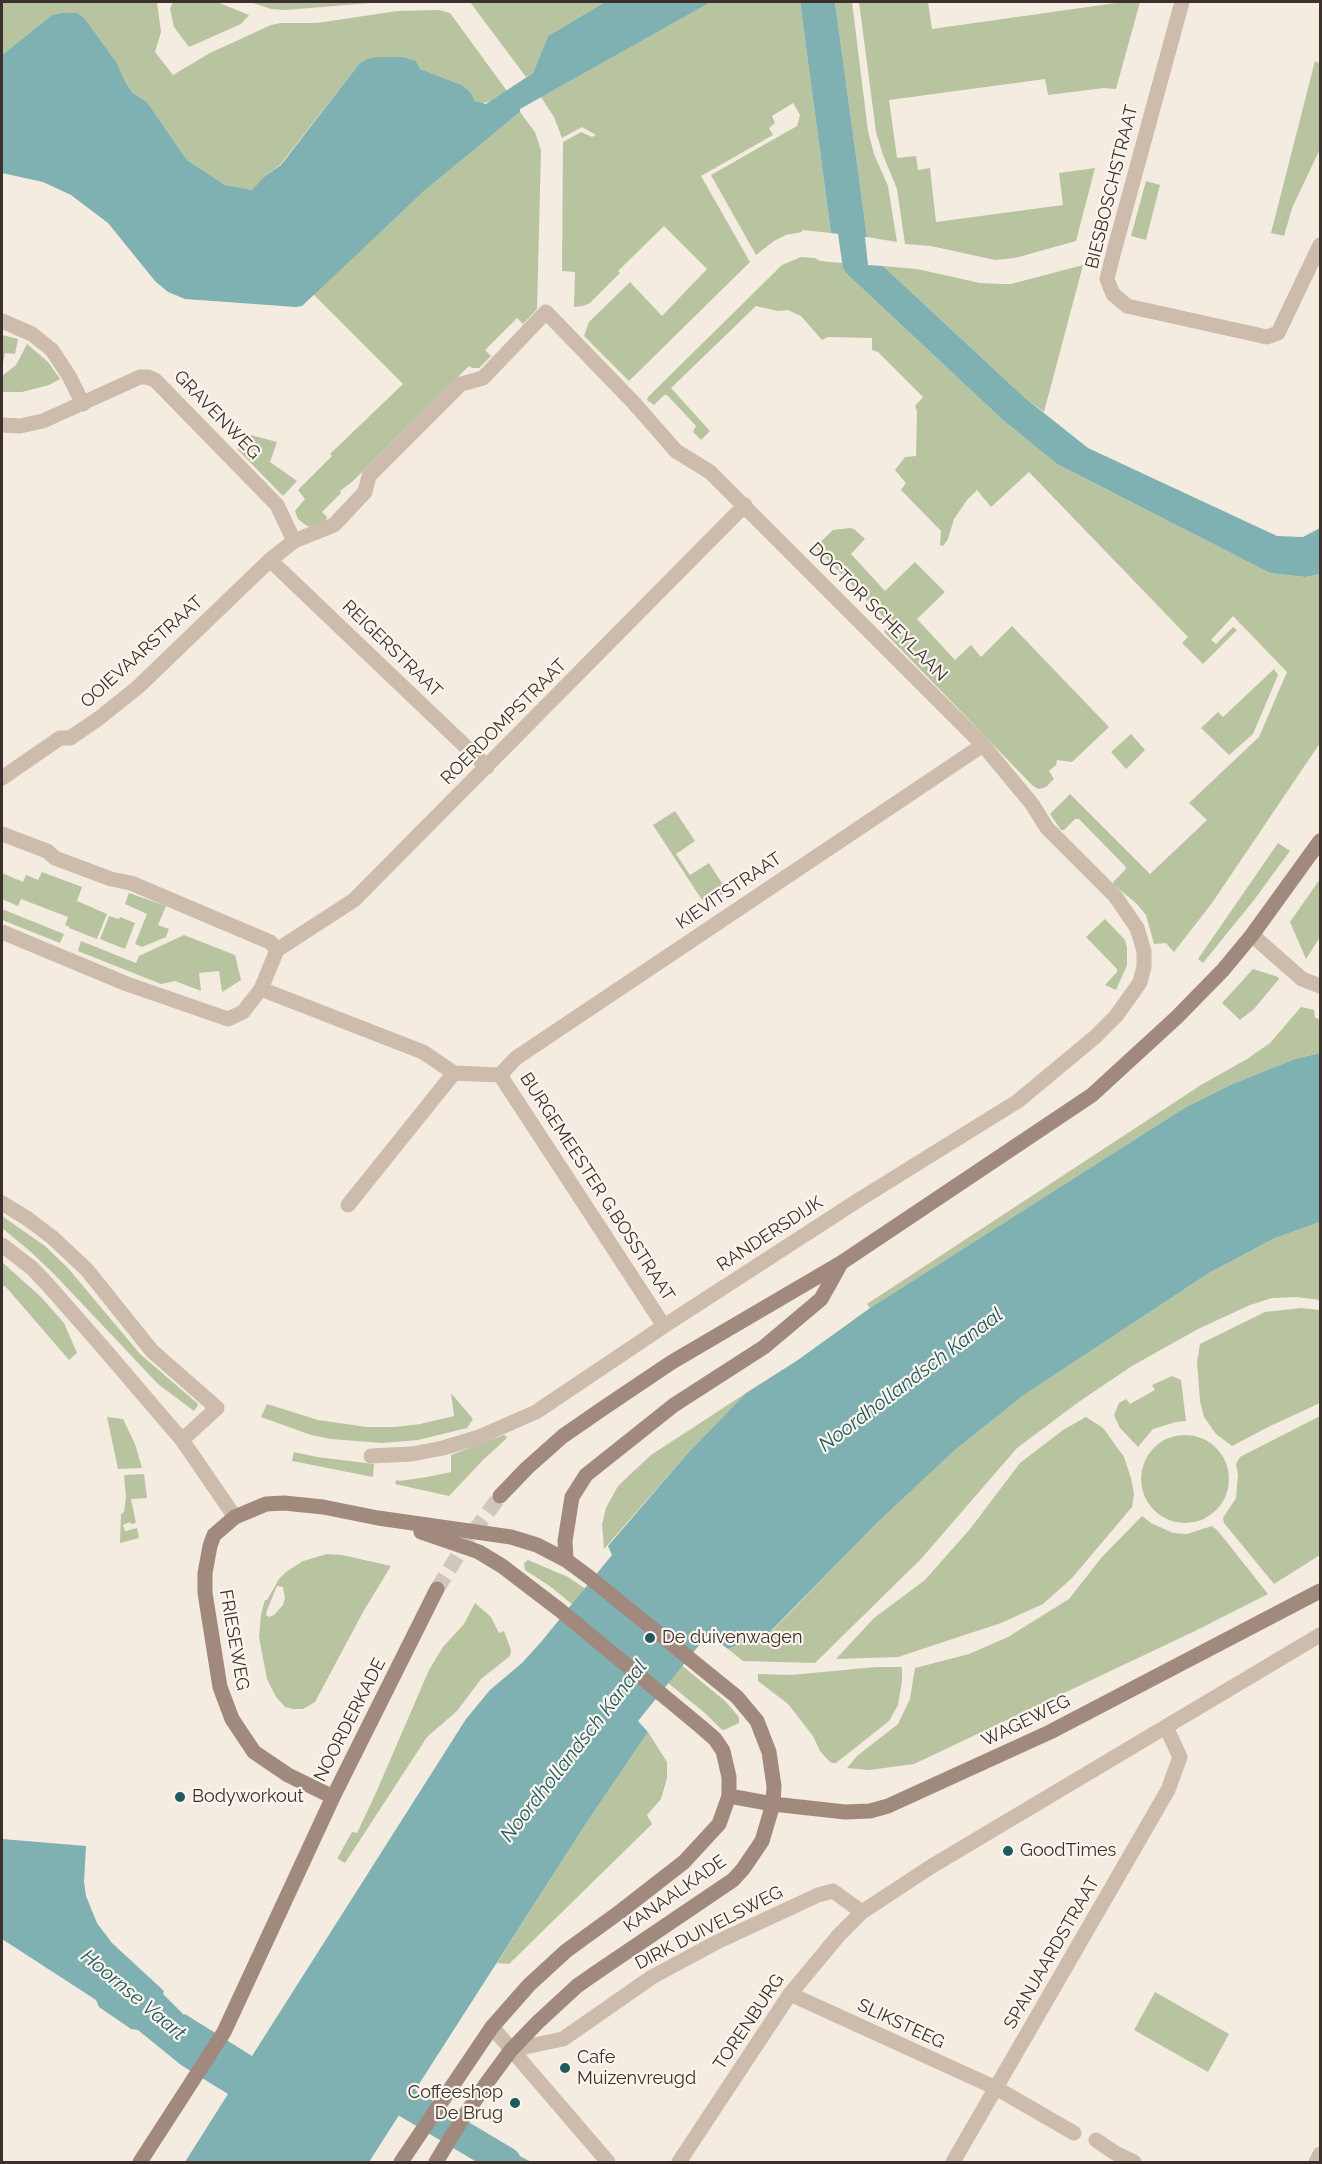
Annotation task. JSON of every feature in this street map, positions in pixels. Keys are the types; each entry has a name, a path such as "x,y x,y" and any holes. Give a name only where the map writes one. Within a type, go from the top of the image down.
{"street":[{"name":"BIESBOSCHSTRAAT","path":"1182,2 1107,279 1113,294 1127,306 1266,337 1278,333 1320,245"},
{"name":"DOCTOR SCHEYLAAN","path":"546,312 633,402 676,451 710,472 745,505 983,746 1032,804 1047,828 1115,896 1137,928 1144,951 1144,967"},
{"name":"OOIEVAARSTRAAT","path":"2,778 60,738 70,738 98,719 138,687 270,560 294,542 334,525 365,492 369,476 461,384 483,378 546,312"},
{"path":"2,321 32,333 52,350 83,404"},
{"name":"GRAVENWEG","path":"2,425 20,426 43,421 140,377 148,377 155,380 277,505 294,542"},
{"name":"ROERDOMPSTRAAT","path":"277,950 354,900 745,505"},
{"name":"REIGERSTRAAT","path":"270,560 487,767"},
{"name":"KIEVITSTRAAT","path":"500,1075 516,1058 983,746"},
{"path":"2,834 47,851 55,858 111,879 131,883 270,942 277,950 261,988 243,1012 228,1019 127,984 2,932"},
{"path":"500,1496 563,1436 672,1362 841,1263 1092,1095 1177,1017 1223,970 1252,935 1320,840"},
{"path":"1252,935 1302,979 1320,986"},
{"name":"RANDERSDIJK","path":"370,1456 412,1454 479,1437 536,1412 857,1201 1018,1101 1067,1061 1116,1016 1140,982 1144,967"},
{"path":"261,988 423,1052 454,1073 348,1205"},
{"name":"BURGEMEESTER G.BOSSTRAAT","path":"454,1073 500,1075 664,1326"},
{"path":"2,1203 53,1238 87,1270 152,1351 217,1408 182,1440"},
{"path":"2,1245 32,1268 50,1286 182,1440 236,1517"},
{"path":"566,1560 565,1541 570,1507 586,1475 674,1405 764,1347 821,1299 841,1263"},
{"name":"FRIESEWEG","path":"333,1797 288,1776 254,1752 241,1734 225,1704 207,1615 206,1559 214,1535 236,1517 266,1504 284,1503 324,1507 378,1518 511,1537 537,1545 566,1560 589,1577 696,1664"},
{"name":"FRIESEWEG","path":"378,1518 479,1552 502,1566 668,1699"},
{"name":"NOORDERKADE","path":"140,2163 224,2032 333,1797 437,1589"},
{"name":"WAGEWEG","path":"729,1796 773,1804 855,1813 870,1811 906,1799 1050,1732 1320,1592"},
{"path":"862,1912 932,1866 1320,1635"},
{"name":"KANAALKADE","path":"436,2163 460,2121 511,2050 538,2022 577,1986 733,1880 752,1858 762,1841 773,1804 774,1786 769,1752 757,1721 737,1697 696,1664"},
{"name":"KANAALKADE","path":"401,2163 492,2027 529,1985 566,1951 684,1862 719,1824 729,1796 729,1777 723,1751 708,1733 668,1699"},
{"name":"SPANJAARDSTRAAT","path":"953,2163 1168,1790 1180,1757 1166,1727"},
{"name":"DIRK DUIVELSWEG","path":"511,2050 562,2039 652,1977 719,1941 818,1895 833,1891 862,1912"},
{"name":"TORENBURG","path":"679,2163 790,1994 839,1935 862,1912"},
{"name":"SLIKSTEEG","path":"790,1994 996,2088 1074,2133"},
{"path":"492,2027 608,2163"},
{"path":"1096,2140 1134,2163"},
{"path":"1316,2163 1320,2154"}],"green space":[{"path":"2,2 157,2 161,32 155,52 173,75 210,53 271,25 317,23 397,11 439,10 450,13 507,91 494,100 481,104 475,101 471,93 462,85 420,69 416,61 359,64 280,165 264,177 253,190 244,189 225,185 187,160 147,102 133,93 117,63 85,19 78,13 52,15 2,55"},
{"path":"173,2 217,2 249,15 241,24 189,47 174,27 170,9"},
{"path":"250,2 382,2 286,10 271,9"},
{"path":"470,2 605,2 548,36 533,73 526,77"},
{"path":"711,2 800,2 831,233 802,230 802,232 786,235 774,241 756,255 711,175 797,126 800,115 793,103 772,116 775,123 769,128 773,135 701,176 750,262 629,381 584,336 589,322 630,282 662,316 707,269 664,226 618,271 620,273 590,303 574,307 575,272 562,271 563,142 581,132 592,137 596,135 582,127 562,138 554,117 541,97"},
{"path":"835,2 852,2 868,131 874,154 888,186 897,242 867,237"},
{"path":"859,2 928,2 932,29 1123,2 1140,2 1116,89 1104,88 1048,95 1045,79 889,100 897,158 916,156 918,170 930,168 936,222 1063,205 1059,173 1095,168 1076,241 1015,258 995,260 931,246 905,244 897,189 876,132"},
{"path":"1315,61 1320,64 1320,149 1292,208 1284,236 1271,233"},
{"path":"520,112 535,132 541,150 537,309 523,324 517,318 485,350 491,356 479,368 469,366 353,481 340,491 341,493 322,512 327,517 325,522 313,527 307,526 298,519 295,511 305,499 298,490 332,456 330,454 403,384 313,294 424,191"},
{"path":"1146,181 1160,185 1146,240 1131,236"},
{"path":"801,257 842,263 847,274 1004,421 1057,464 1270,573 1305,577 1320,574 1320,743 1212,903 1174,952 1166,943 1154,944 1146,915 1137,904 1113,884 1126,869 1125,866 1079,819 1075,819 1064,830 1061,830 1050,814 1070,794 1150,874 1207,820 1189,803 1259,737 1287,672 1233,616 1211,640 1216,644 1233,627 1237,630 1203,664 1182,643 1188,637 1029,472 991,507 977,490 954,519 948,539 943,546 940,545 941,531 901,490 906,483 895,470 905,457 916,456 917,411 915,406 923,397 878,352 872,350 872,338 828,337 822,340 801,316 788,310 778,311 756,306 671,388 710,431 701,440 693,432 696,426 667,395 664,395 654,405 647,400 782,265"},
{"path":"1083,265 1044,412 1025,398 883,266 917,269 980,283 1011,284"},
{"path":"2,335 18,339 15,354 5,353 2,368"},
{"path":"27,344 48,362 60,379 49,385 22,392 2,392 2,376 16,365"},
{"path":"251,435 277,442 270,462 297,481 283,496 237,449"},
{"path":"850,528 865,539 851,554 885,591 915,562 945,592 917,619 955,660 971,645 981,657 1012,626 1109,727 1072,762 1057,760 1056,765 1049,771 1054,779 1046,787 1039,789 1033,786 884,632 889,623 815,547 833,530"},
{"path":"1274,669 1278,675 1253,734 1229,755 1201,728 1218,712 1223,717"},
{"path":"1131,734 1145,750 1126,769 1111,752"},
{"path":"675,811 695,841 676,854 690,875 709,863 727,891 717,898 713,892 702,900 653,825"},
{"path":"1278,843 1290,851 1203,963 1198,959"},
{"path":"42,872 82,887 77,901 107,914 97,939 65,925 68,917 21,899 18,906 2,899 2,873 23,882 26,875 38,880"},
{"path":"1320,879 1320,937 1306,959 1290,922"},
{"path":"129,893 166,906 158,925 169,929 166,937 142,947 135,944 147,914 125,904"},
{"path":"2,909 64,934 60,943 2,920"},
{"path":"109,916 119,919 120,917 135,923 125,949 100,939"},
{"path":"1105,919 1125,940 1127,948 1127,965 1116,990 1105,985 1117,969 1086,937"},
{"path":"184,935 235,955 241,980 222,992 219,971 199,973 201,991 175,981 161,984 78,951 81,941 136,963 139,956"},
{"path":"1253,969 1279,979 1254,1009 1240,1020 1222,1003"},
{"path":"1301,1007 1314,1010 1315,1018 1320,1019 1320,1053 1295,1059 1230,1085 1186,1107 870,1308 867,1304 1201,1085 1247,1059 1270,1043"},
{"path":"2,1216 45,1246 68,1268 140,1354 197,1403 194,1411 158,1384 54,1274 2,1228"},
{"path":"1320,1222 1320,1300 1297,1297 1272,1298 1250,1305 1198,1329 1132,1366 1080,1401 1017,1448 921,1559 815,1663 743,1661 728,1649 770,1633 880,1520 955,1450 1024,1395 1209,1273 1275,1238"},
{"path":"2,1262 41,1297 64,1323 77,1353 69,1360 2,1285"},
{"path":"1301,1308 1320,1310 1320,1403 1232,1446 1216,1434 1204,1417 1200,1401 1197,1362 1200,1344 1265,1312"},
{"path":"1172,1376 1181,1380 1186,1421 1153,1429 1138,1447 1120,1428 1114,1415 1119,1403 1126,1399 1130,1404 1155,1390 1152,1385"},
{"path":"451,1393 473,1419 467,1428 418,1440 382,1443 331,1439 311,1435 261,1417 267,1404 318,1420 367,1427 420,1424 454,1416"},
{"path":"746,1393 687,1454 604,1549 602,1524 606,1508 618,1486 651,1455"},
{"path":"1320,1416 1320,1555 1274,1584 1224,1523 1223,1518 1236,1498 1238,1475 1236,1464 1240,1457"},
{"path":"107,1417 123,1419 135,1444 142,1468 118,1469"},
{"path":"1086,1417 1103,1428 1124,1457 1134,1494 1132,1507 1072,1578 1043,1604 1001,1623 898,1657 836,1659 874,1618 925,1580 970,1529 1020,1463 1063,1430"},
{"path":"504,1435 506,1439 449,1496 395,1484 397,1479 399,1481 451,1472 451,1455"},
{"path":"1185,1435 1202,1439 1216,1448 1225,1462 1229,1479 1225,1496 1216,1510 1202,1519 1185,1523 1168,1519 1154,1510 1145,1496 1141,1479 1145,1462 1154,1448 1168,1439"},
{"path":"294,1452 374,1464 373,1477 292,1461"},
{"path":"144,1474 147,1498 131,1499 136,1523 131,1524 130,1522 123,1525 125,1531 137,1528 139,1538 120,1543 121,1514 124,1512 126,1498 124,1475"},
{"path":"1142,1516 1151,1523 1173,1533 1187,1534 1212,1526 1268,1594 914,1764 869,1770 847,1768 857,1756 898,1724 910,1699 915,1668 969,1654 1008,1637 1069,1599 1102,1557"},
{"path":"327,1554 391,1566 363,1612 315,1702 303,1709 293,1709 285,1707 276,1697 267,1679 259,1637 265,1600 279,1579 303,1561","holes":["277,1586 283,1587 285,1598 283,1605 269,1617 266,1615 267,1610"]},
{"path":"528,1560 568,1577 605,1602 725,1701 739,1717 739,1723 724,1730 721,1729 706,1714 551,1587 525,1570 524,1563"},
{"path":"475,1603 491,1617 499,1633 504,1631 511,1650 510,1656 481,1679 457,1711 427,1737 345,1863 338,1857 352,1832 357,1833 429,1670 443,1647 464,1624"},
{"path":"876,1667 902,1667 898,1705 889,1721 836,1763 828,1760 820,1751 813,1736 788,1704 758,1681 758,1674 791,1675"},
{"path":"648,1732 667,1762 667,1778 661,1799 647,1815 652,1824 509,1964 497,1963 587,1822"},
{"path":"1155,1992 1229,2034 1208,2072 1134,2030"}],"water":[{"path":"605,2 711,2 520,109 520,112 424,191 302,306 185,299 168,292 155,281 108,223 71,195 43,182 2,173 2,55 52,15 78,13 85,19 117,63 133,93 147,102 187,160 225,185 252,190 264,177 281,165 359,64 367,59 402,57 416,61 420,69 462,85 471,93 475,101 486,104 533,73 548,36"},
{"path":"800,2 835,2 867,237 865,237 868,265 883,266 1025,398 1088,448 1277,536 1303,537 1320,528 1320,574 1305,577 1270,573 1057,464 1004,421 847,274 843,268 838,234 831,233"},
{"path":"1320,1053 1320,1222 1275,1238 1209,1273 1024,1395 955,1450 880,1520 769,1633 728,1649 708,1634 638,1721 648,1732 587,1822 369,2162 185,2162 228,2094 181,2065 138,2030 131,2029 99,2007 96,2000 2,1939 2,1839 86,1846 84,1882 86,1896 97,1923 112,1943 164,1991 163,1994 184,2015 252,2056 466,1719 490,1690 522,1663 541,1642 612,1555 608,1546 687,1454 746,1393 798,1360 870,1308 1186,1107 1230,1085 1295,1059"},
{"path":"486,2138 531,2162 485,2162 476,2156"}],"waterway":[{"path":"372,2082 506,2162"}],"tunnel":[{"path":"437,1589 469,1538 500,1496"}],"place":[{"name":"De duivenwagen","path":"650,1638"},
{"name":"Bodyworkout","path":"180,1797"},
{"name":"GoodTimes","path":"1008,1851"},
{"name":"Cafe Muizenvreugd","path":"565,2068"},
{"name":"Coffeeshop De Brug","path":"515,2103"}],"water label":[{"name":"Noordhollandsch Kanaal","path":"911,1380"},
{"name":"Noordhollandsch Kanaal","path":"574,1751"},
{"name":"Hoornse Vaart","path":"133,1995"}]}
